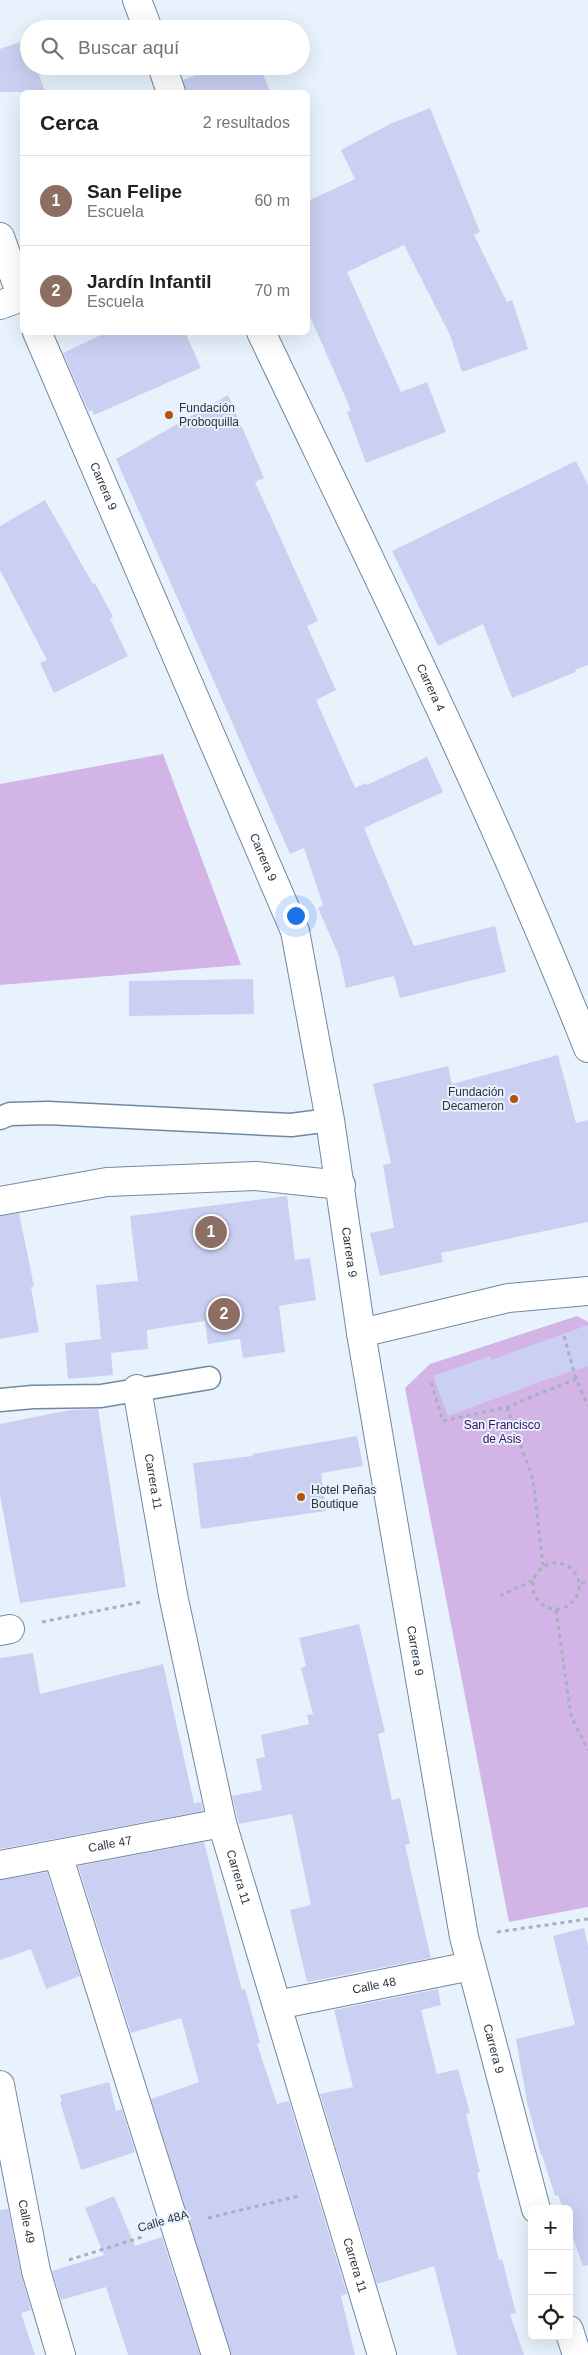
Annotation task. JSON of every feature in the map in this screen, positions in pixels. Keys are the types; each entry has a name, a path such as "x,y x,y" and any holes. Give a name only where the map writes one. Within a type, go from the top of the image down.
{"street":[{"path":"137,0 145,20"},
{"path":"165,75 170,90"},
{"path":"0,237 15,300"},
{"name":"Carrera 9","path":"38,335 295,931 341,1185 362,1333 464,1938 535,2205"},
{"name":"Carrera 4","path":"262,335 401,625 550,953 588,1048"},
{"path":"0,1201 107,1182 256,1176 341,1185"},
{"path":"362,1333 508,1298 588,1291"},
{"name":"Carrera 11","path":"137,1389 173,1595 222,1824 334,2188 382,2355"},
{"name":"Calle 47","path":"0,1865 222,1824"},
{"path":"58,1855 216,2355"},
{"name":"Calle 48","path":"277,2005 471,1966"},
{"name":"Calle 49","path":"0,2084 36,2271 61,2355"}],"lane":[{"path":"0,1118 10,1114 48,1113 291,1125 330,1120"},
{"path":"0,1400 32,1397 101,1396 209,1378"}],"path":[{"path":"564,1336 576,1379 588,1406"},
{"path":"432,1383 443,1421 507,1407 576,1379"},
{"path":"507,1407 533,1480 544,1565"},
{"path":"500,1596 532,1581 544,1565 558,1561 572,1567 580,1583 575,1602 556,1610 543,1606 533,1594 532,1581"},
{"path":"580,1583 588,1583"},
{"path":"5,1630 173,1595"},
{"path":"556,1610 571,1716 588,1750"},
{"path":"464,1938 588,1919"},
{"name":"Calle 48A","path":"36,2271 174,2226 334,2188"}],"green space":[{"path":"163,754 241,965 0,985 0,784"},
{"name":"San Francisco de Asis","path":"577,1316 588,1322 588,1907 509,1922 405,1388 430,1364"}],"building":[{"path":"20,42 20,75 39,75 44,90 0,92 0,49"},
{"path":"196,75 263,75 269,90 186,90 183,80"},
{"path":"430,108 480,232 474,235 507,302 512,300 528,349 462,372 450,335 404,245 347,272 401,392 427,382 446,432 366,463 347,412 351,410 310,317 310,200 355,179 341,150 390,124"},
{"path":"101,335 186,335 201,368 94,415 92,410 89,412 63,353"},
{"path":"228,395 264,478 255,482 318,621 307,626 336,690 316,700 355,788 366,783 367,785 427,757 443,792 364,828 414,946 495,926 506,972 400,998 394,976 346,988 339,956 318,908 323,905 304,848 290,854 116,459"},
{"path":"576,461 588,485 588,665 575,670 576,672 512,698 483,624 438,646 392,551"},
{"path":"45,500 93,584 95,583 113,617 110,619 128,656 54,693 40,663 47,660 0,570 0,526"},
{"path":"253,979 254,1014 129,1016 129,981"},
{"path":"558,1055 576,1123 588,1120 588,1222 441,1253 443,1262 380,1276 370,1233 394,1228 383,1165 391,1163 373,1084 448,1066 452,1084"},
{"path":"287,1196 295,1260 310,1258 316,1300 279,1306 285,1352 243,1358 240,1339 208,1344 205,1321 147,1330 148,1349 111,1353 113,1375 68,1379 65,1343 101,1339 96,1285 138,1281 130,1216"},
{"path":"19,1213 34,1286 31,1287 39,1332 0,1339 0,1216"},
{"path":"588,1325 588,1366 527,1386 448,1416 433,1376 490,1356 491,1360"},
{"path":"98,1409 126,1587 20,1603 0,1495 0,1424 70,1410"},
{"path":"357,1436 363,1466 321,1473 326,1511 201,1529 193,1463 253,1456 252,1454"},
{"path":"359,1624 385,1732 378,1734 392,1800 400,1798 410,1844 405,1845 431,1958 307,1982 290,1910 311,1905 292,1814 239,1824 232,1796 262,1790 256,1759 265,1757 261,1735 309,1724 307,1715 313,1714 301,1668 306,1666 299,1638"},
{"path":"33,1653 40,1694 163,1664 194,1803 201,1802 203,1811 0,1849 0,1658"},
{"path":"204,1842 242,1990 245,1989 260,2043 257,2044 277,2104 289,2101 347,2294 341,2296 355,2355 231,2355 151,2099 199,2082 181,2018 131,2033 78,1866"},
{"path":"47,1872 80,1976 46,1989 31,1949 0,1960 0,1880"},
{"path":"584,1928 588,1946 588,2265 583,2266 573,2238 573,2205 562,2205 558,2195 555,2196 541,2155 527,2102 516,2039 575,2025 553,1936"},
{"path":"438,1989 441,2005 421,2010 437,2074 458,2069 470,2113 466,2114 480,2172 477,2173 499,2260 502,2259 516,2313 510,2314 524,2355 457,2355 434,2266 377,2284 320,2094 353,2087 334,2010"},
{"path":"109,2082 116,2111 122,2109 135,2152 81,2170 60,2102 62,2101 60,2095"},
{"path":"114,2196 135,2246 162,2237 200,2355 128,2355 106,2287 61,2300 52,2271 104,2255 85,2208"},
{"path":"8,2209 21,2274 31,2310 21,2313 35,2355 0,2355 0,2210"}],"place":[{"name":"Fundación Proboquilla","path":"169,415"},
{"name":"Fundación Decameron","path":"514,1099"},
{"name":"San Felipe","path":"211,1232"},
{"name":"Jardín Infantil","path":"224,1314"},
{"name":"Hotel Peñas Boutique","path":"301,1497"}]}
